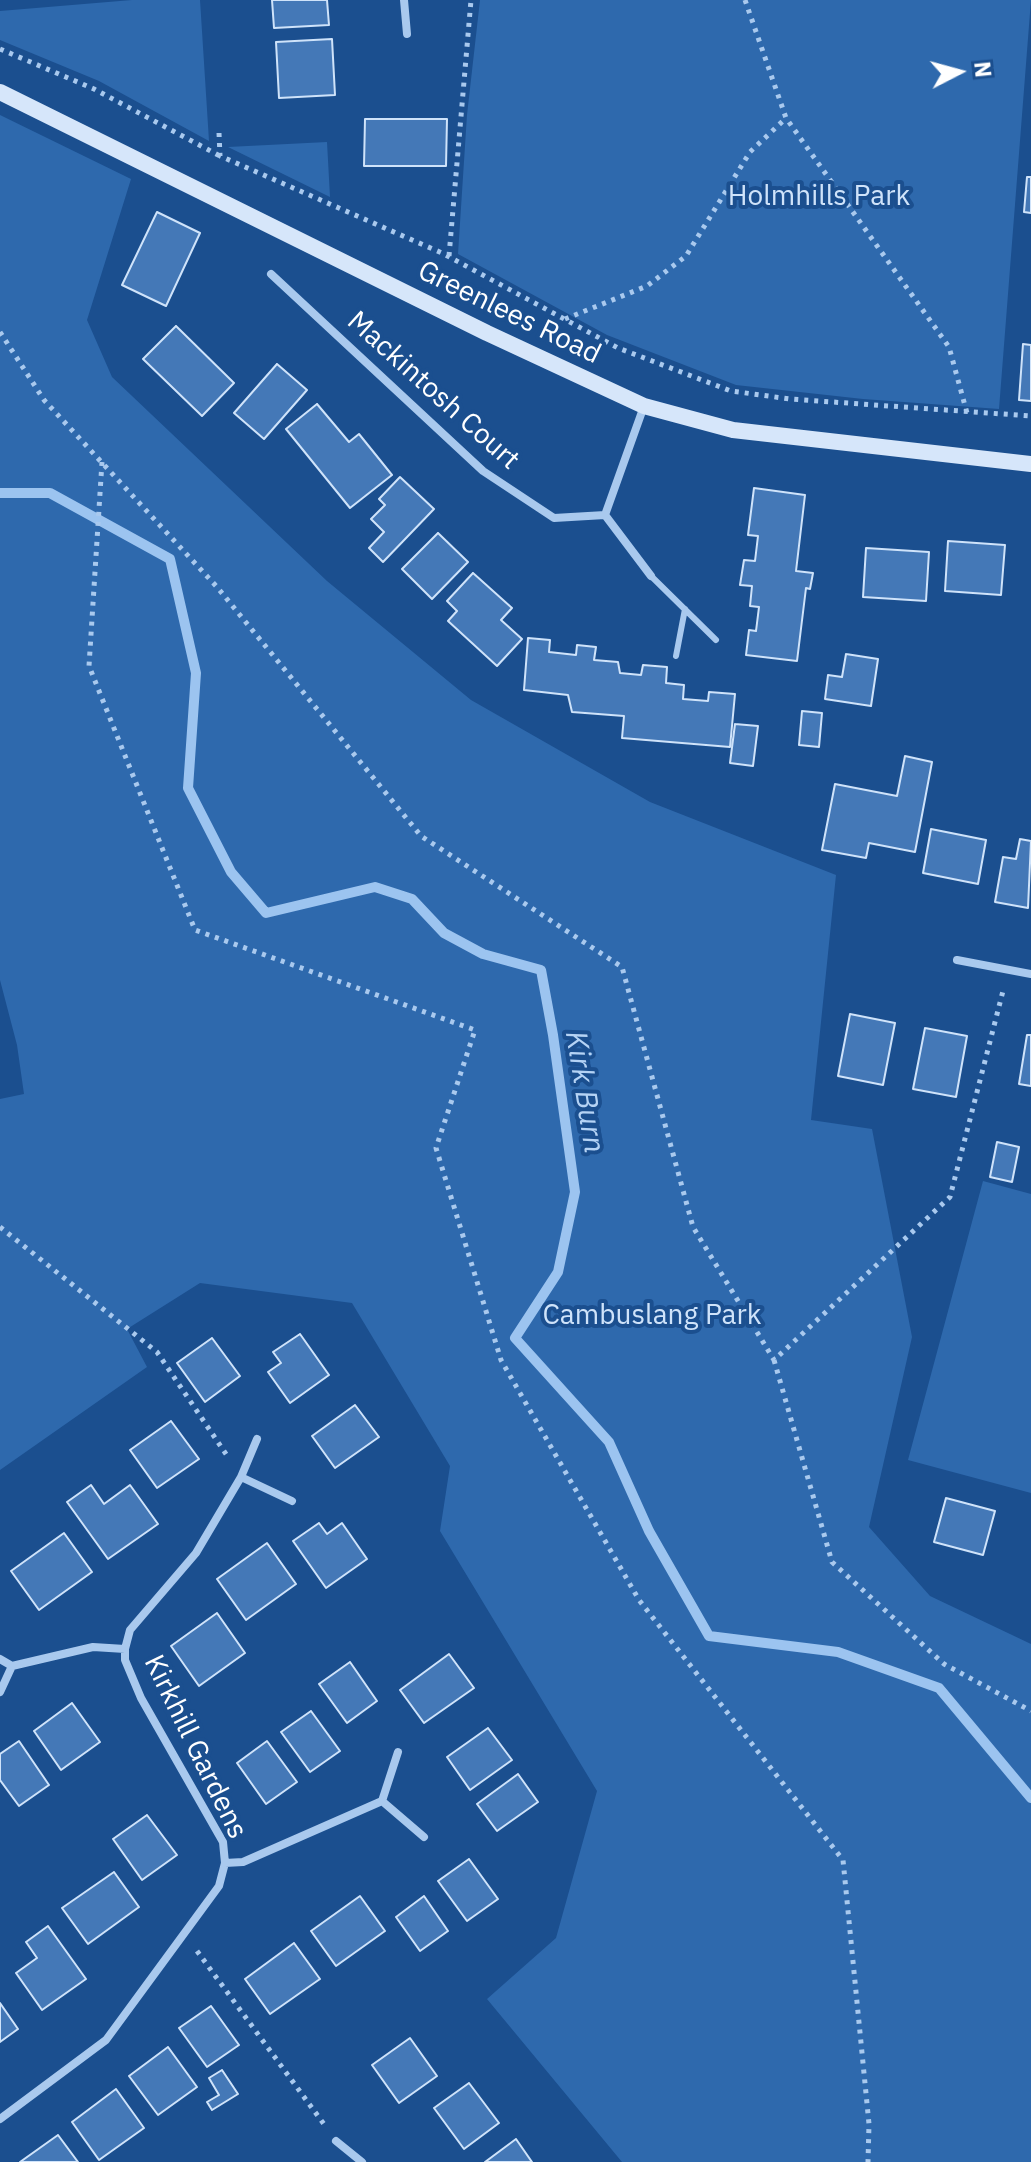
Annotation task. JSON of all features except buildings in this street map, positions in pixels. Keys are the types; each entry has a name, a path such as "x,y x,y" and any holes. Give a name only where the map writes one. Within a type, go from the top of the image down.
{"main road":[{"name":"Greenlees Road","path":"0,92 487,333 644,406 733,430 1031,464"}],"street":[{"path":"404,0 407,34"},
{"name":"Mackintosh Court","path":"271,274 483,471 554,518 605,515"},
{"path":"644,406 605,515 651,576"},
{"path":"957,960 1031,974"},
{"name":"Kirkhill Gardens","path":"0,2119 106,2040 219,1886 225,1863 223,1842 141,1698 125,1660 125,1649 130,1630 196,1553 241,1477 257,1439"},
{"path":"241,1477 292,1501"},
{"name":"Kirkhill Gardens","path":"12,1666 93,1647 125,1649"},
{"path":"0,1659 12,1666 0,1692"},
{"path":"398,1752 382,1801 424,1837"},
{"name":"Kirkhill Gardens","path":"225,1863 243,1862 382,1801"},
{"path":"336,2141 362,2162"}],"lane":[{"path":"651,576 716,640"},
{"path":"676,656 685,609"}],"path":[{"path":"449,256 471,0"},
{"path":"745,0 786,118 949,347 967,413"},
{"path":"0,49 94,89 220,156 449,256 618,348 731,391 790,399 1031,416"},
{"path":"565,319 647,286 686,256 750,152 786,118"},
{"path":"219,133 220,156"},
{"path":"0,332 44,400 217,587 421,836 622,967 693,1227 774,1360 832,1562 944,1664 1031,1711"},
{"path":"102,462 89,666 195,930 475,1030 436,1148 501,1360 639,1600 843,1860 869,2124 868,2162"},
{"path":"774,1360 950,1197 1008,970"},
{"path":"0,1227 157,1352 241,1477"},
{"path":"184,1933 336,2141"}],"green space":[{"path":"132,0 200,0 209,141 99,81 0,40 0,11"},
{"name":"Holmhills Park","path":"480,0 1031,0 999,409 863,399 736,385 607,335 458,254 467,115"},
{"name":"Cambuslang Park","path":"0,115 131,179 87,320 112,377 327,581 471,700 650,802 836,875 811,1120 872,1129 912,1337 869,1527 930,1596 1031,1644 1031,2162 622,2162 487,1999 556,1938 597,1791 440,1531 450,1466 352,1303 200,1283 127,1329 147,1367 0,1470 0,1099 24,1094 17,1045 0,980"},
{"path":"327,142 330,197 228,147"},
{"path":"983,1181 1031,1194 1031,1493 908,1460"}],"waterway":[{"name":"Kirk Burn","path":"0,493 50,493 170,559 196,673 188,788 231,872 266,913 375,887 412,899 444,933 483,954 541,970 575,1192 558,1272 515,1338 609,1442 649,1531 709,1636 838,1652 939,1688 1031,1798"}]}
